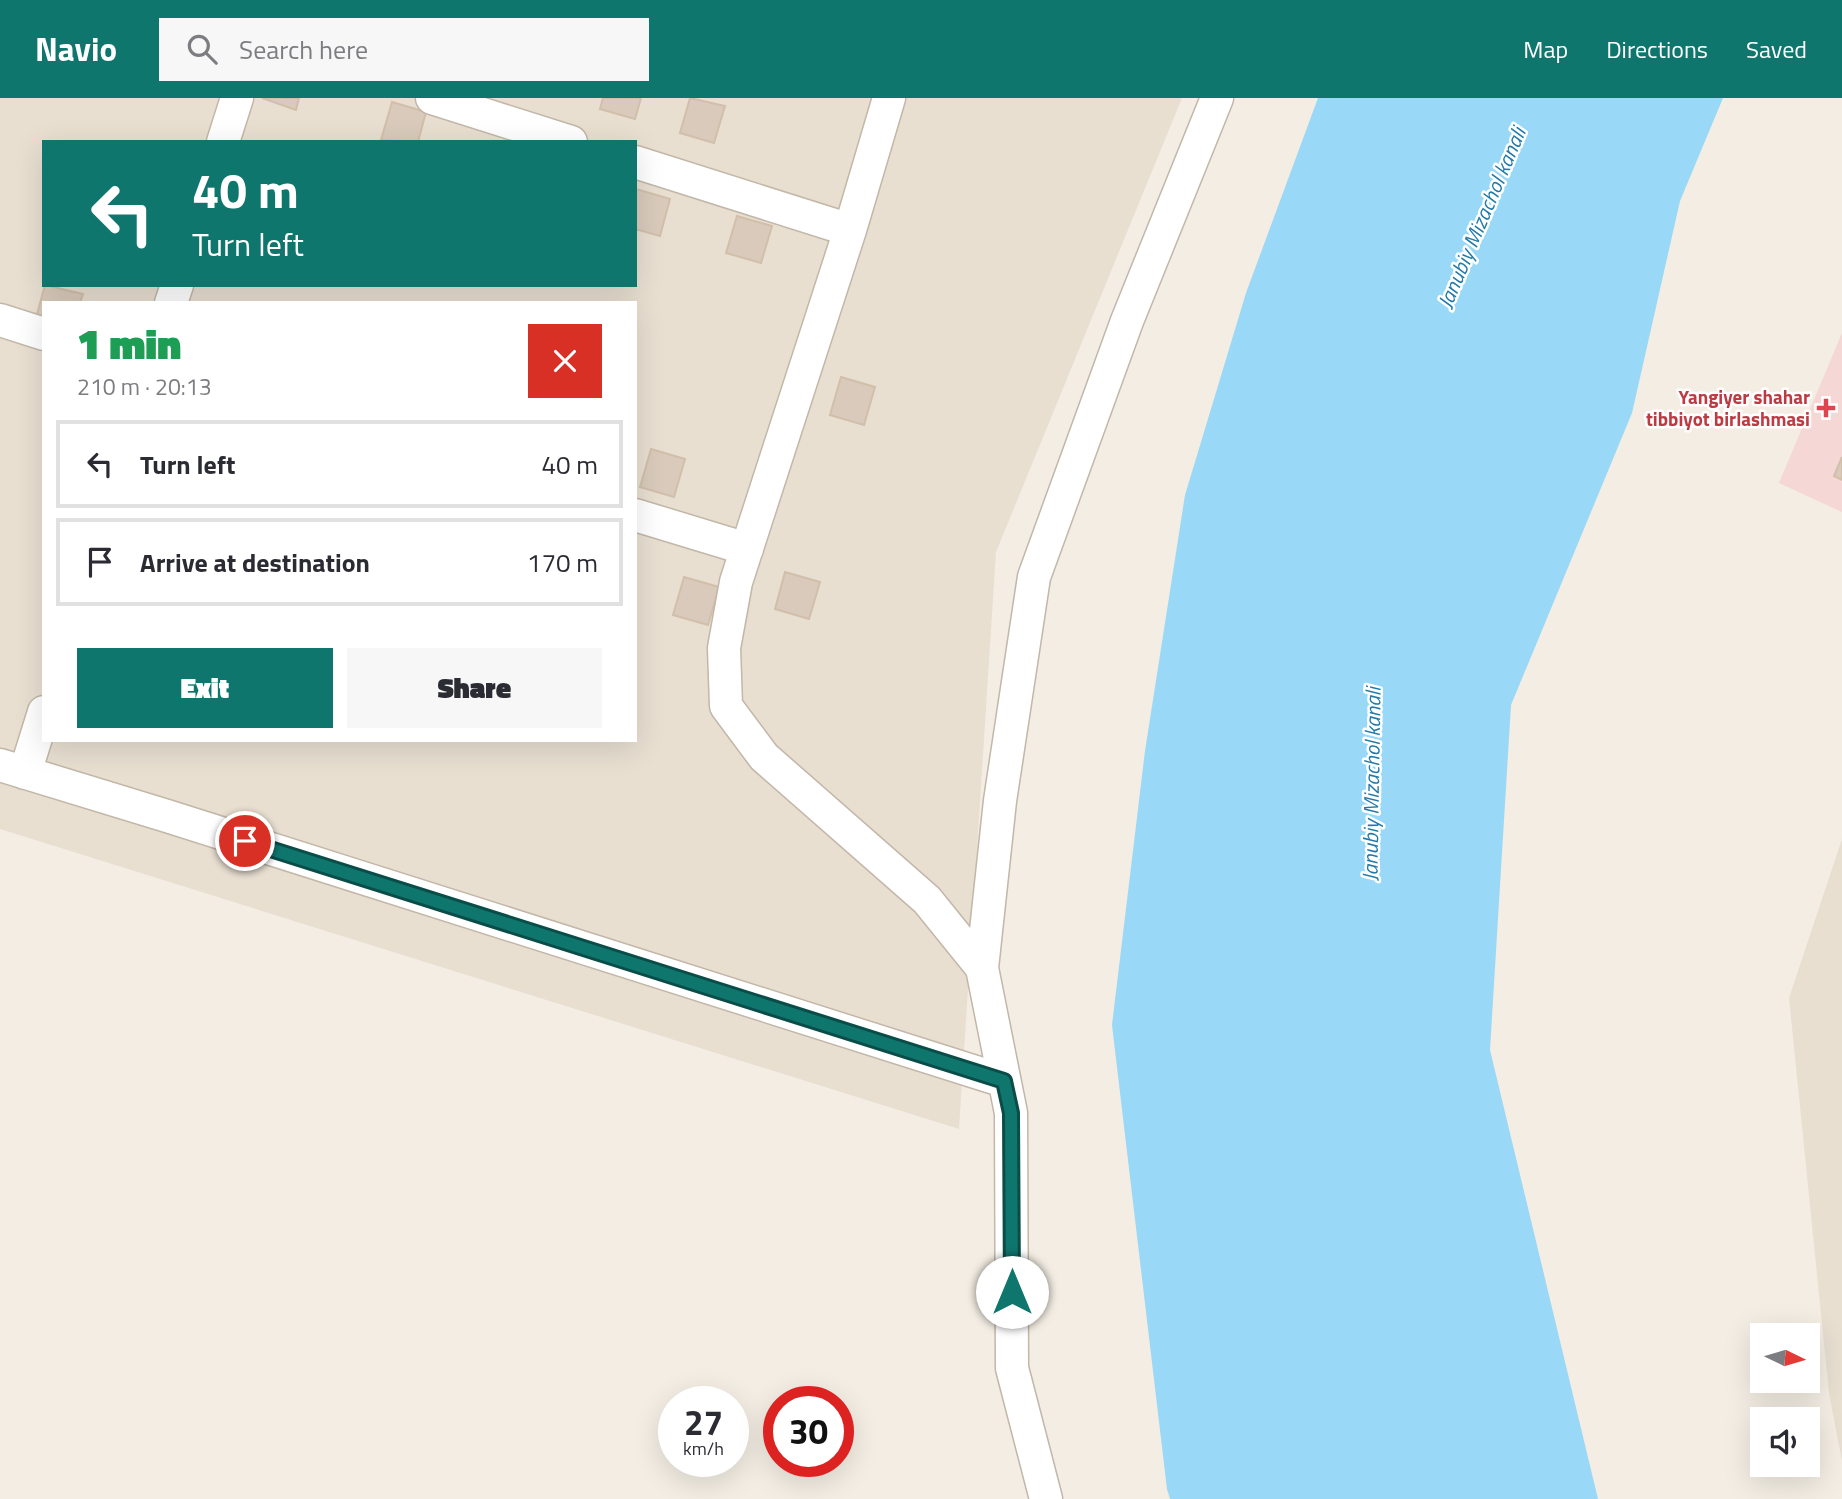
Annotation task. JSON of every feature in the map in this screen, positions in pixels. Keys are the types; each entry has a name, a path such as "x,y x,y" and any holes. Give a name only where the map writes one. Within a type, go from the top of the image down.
{"street":[{"path":"224,140 237,98"},
{"path":"432,98 565,140"},
{"path":"889,98 850,230 736,582 724,648 726,706 764,757 926,900 982,968"},
{"path":"1046,1499 1012,1368 1011,1113 982,968 1000,801 1034,577 1127,321 1217,98"},
{"path":"637,163 850,230"},
{"path":"0,320 42,333"},
{"path":"637,516 747,549"},
{"path":"42,716 12,769 1004,1081"}],"shaded area":[{"path":"0,98 1182,98 996,552 959,1129 0,829"},
{"name":"Yangiyer shahar tibbiyot birlashmasi","path":"1842,333 1842,512 1779,483"},
{"path":"1842,839 1842,1461 1829,1393 1789,998"}],"water":[{"name":"Janubiy Mizachol kanali","path":"1318,98 1723,98 1680,201 1632,413 1511,705 1490,1050 1598,1499 1170,1499 1167,1489 1112,1025 1145,751 1185,495 1246,293"}],"building":[{"path":"262,98 299,98 296,110"},
{"path":"603,98 641,98 635,119 600,109"},
{"path":"690,98 725,106 714,143 680,133"},
{"path":"392,102 426,112 419,140 381,140"},
{"path":"637,189 670,199 660,236 637,230"},
{"path":"737,216 772,226 761,263 726,253"},
{"path":"44,287 83,294 81,301 42,301 42,320 36,318"},
{"path":"841,377 875,387 864,425 830,415"},
{"path":"651,449 685,459 674,497 640,487"},
{"path":"1842,457 1842,480 1834,476"},
{"path":"785,572 820,582 809,619 775,609"},
{"path":"684,577 719,587 708,625 673,615"}],"place":[{"name":"Yangiyer shahar tibbiyot birlashmasi","path":"1826,408"}],"route":[{"path":"245,841 1004,1081 1011,1113 1012,1292"}]}
